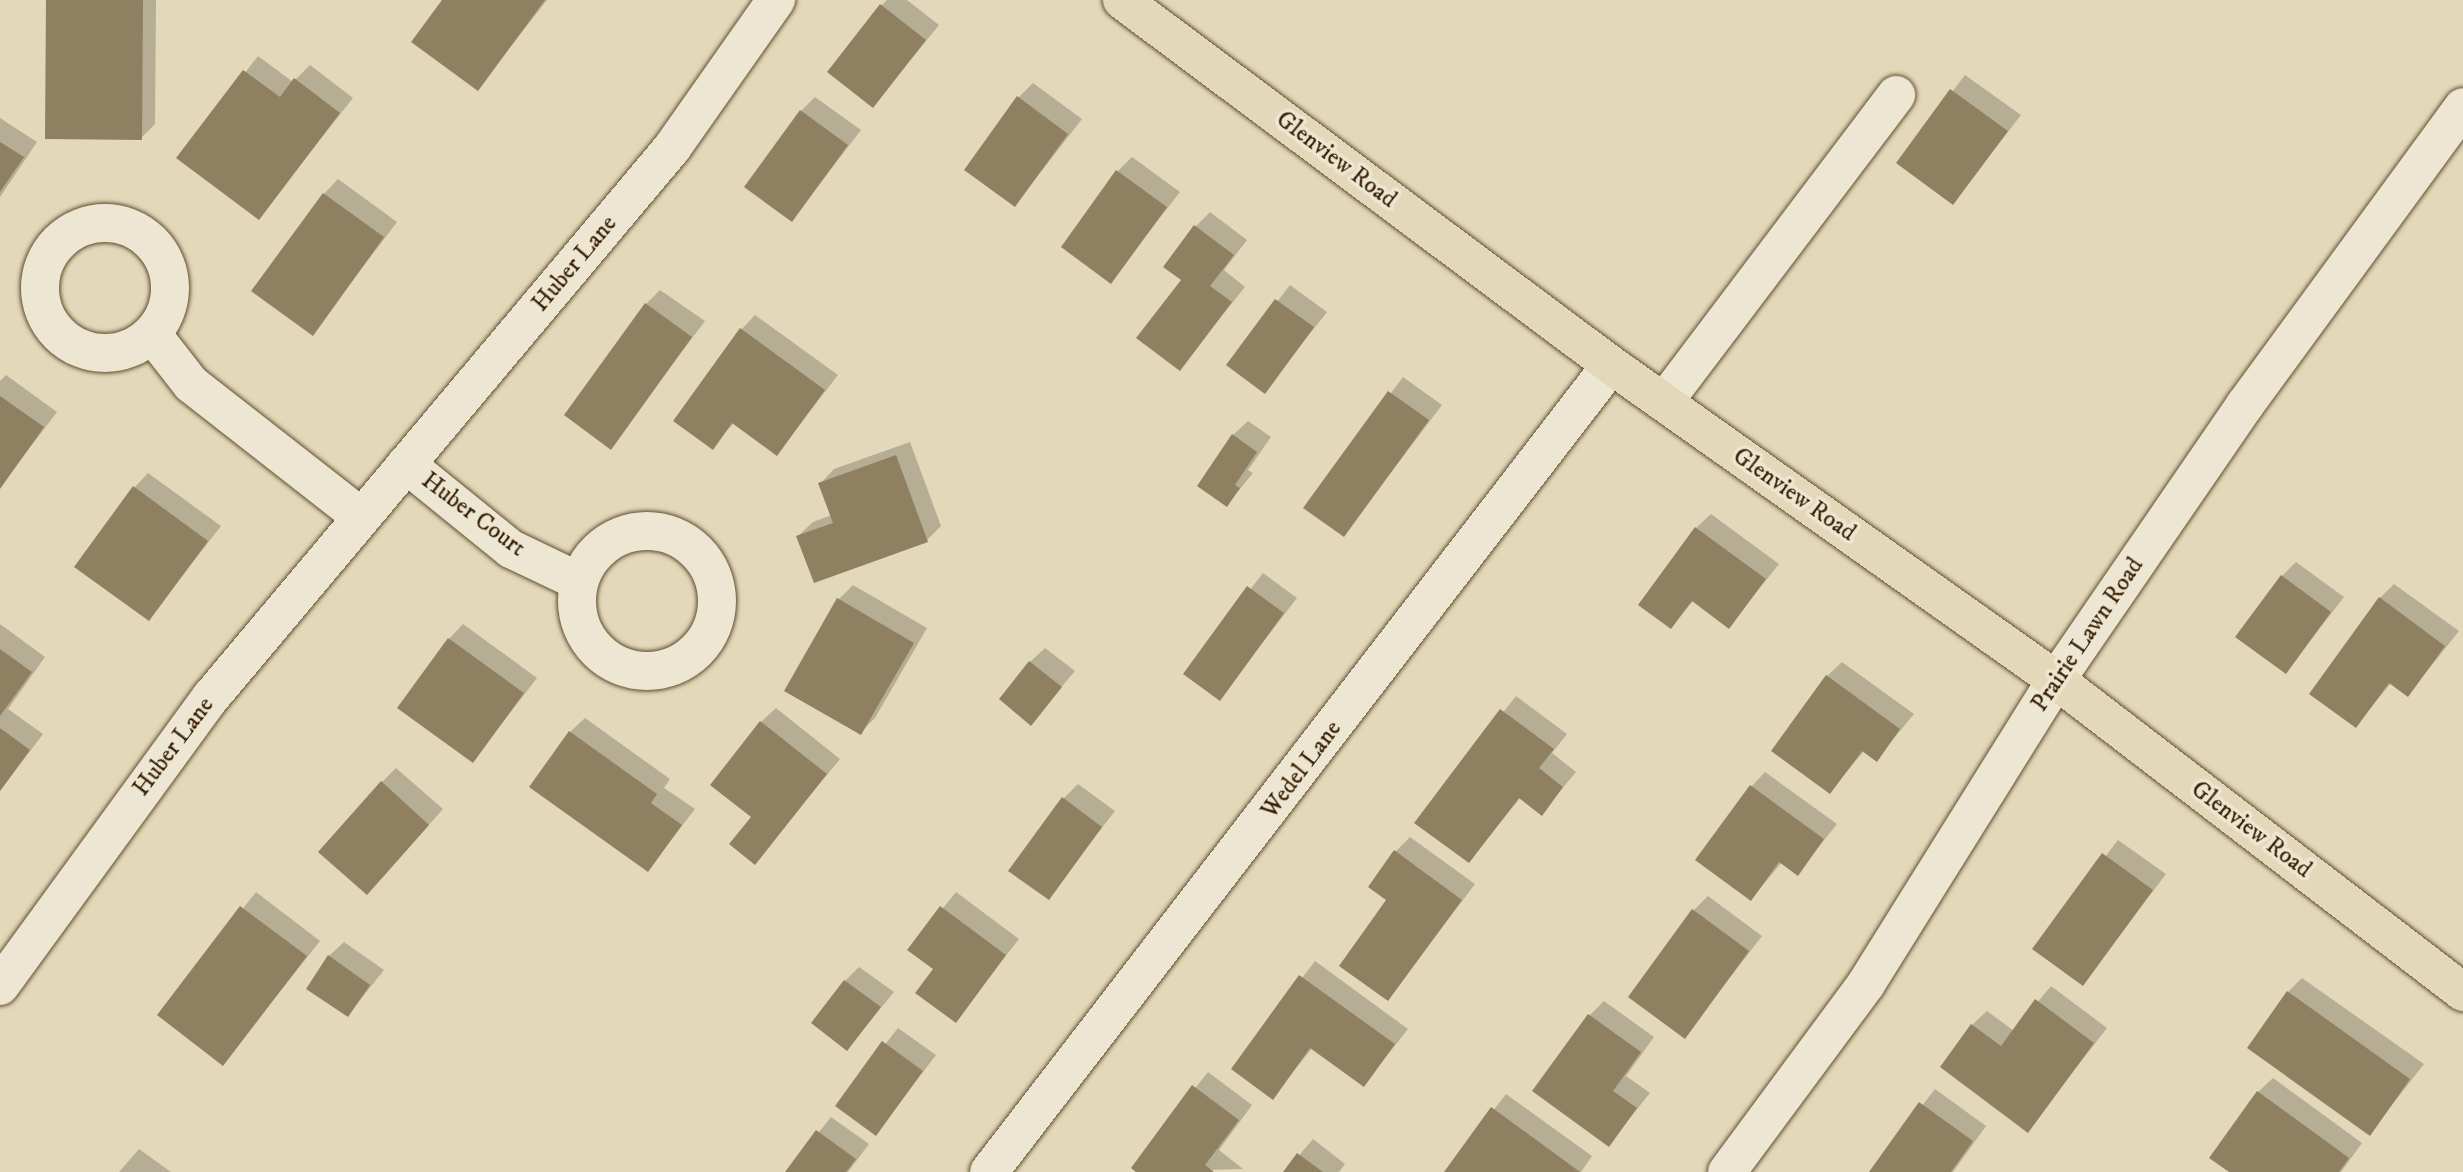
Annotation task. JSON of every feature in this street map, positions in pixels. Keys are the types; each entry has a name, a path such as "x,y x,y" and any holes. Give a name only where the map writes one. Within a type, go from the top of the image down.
{"main road":[{"name":"Glenview Road","path":"1122,0 1611,365 2056,680 2463,992"}],"street":[{"name":"Huber Lane","path":"0,986 211,697 360,516 407,464 672,148 776,0"},
{"path":"1664,402 1896,95"},
{"name":"Prairie Lawn Road","path":"1727,1172 1866,984 2056,680 2245,405 2463,107"},
{"path":"152,334 191,384 360,516"},
{"name":"Wedel Lane","path":"989,1172 1611,365"},
{"name":"Huber Court","path":"407,464 511,549 578,581"}],"building":[{"path":"46,0 143,0 142,140 45,139"},
{"path":"442,0 545,0 478,91 411,42"},
{"path":"880,4 926,40 873,108 827,72"},
{"path":"243,70 280,97 294,78 340,113 259,220 176,158"},
{"path":"1950,89 2008,131 1953,205 1896,163"},
{"path":"1017,96 1068,134 1015,207 964,170"},
{"path":"800,110 848,145 792,222 744,187"},
{"path":"0,142 24,157 0,192"},
{"path":"1116,170 1167,207 1111,284 1061,247"},
{"path":"323,193 384,237 313,336 251,291"},
{"path":"1194,225 1234,255 1210,286 1232,302 1180,371 1136,338 1181,280 1163,267"},
{"path":"1275,299 1314,327 1265,394 1226,365"},
{"path":"645,303 692,337 611,450 564,415"},
{"path":"740,328 825,390 777,456 732,423 713,450 673,421"},
{"path":"1388,391 1429,420 1344,537 1303,508"},
{"path":"0,396 44,427 0,489"},
{"path":"1232,434 1257,452 1235,485 1240,488 1227,507 1197,486"},
{"path":"896,455 928,542 814,583 796,536 833,523 818,483"},
{"path":"133,486 208,541 149,621 74,567"},
{"path":"1695,527 1766,579 1729,629 1692,601 1671,629 1638,605"},
{"path":"2281,575 2331,612 2286,674 2235,637"},
{"path":"1247,586 1284,613 1220,701 1183,674"},
{"path":"2379,597 2445,646 2408,697 2389,683 2356,728 2309,694"},
{"path":"837,598 914,643 861,735 784,691"},
{"path":"448,638 524,693 473,763 397,708"},
{"path":"0,649 32,672 0,716"},
{"path":"1029,661 1062,687 1031,726 999,699"},
{"path":"1826,675 1900,729 1877,762 1862,751 1830,794 1771,751"},
{"path":"1500,709 1554,749 1539,768 1563,787 1542,816 1519,798 1469,863 1414,823"},
{"path":"760,721 827,774 755,865 729,844 751,817 710,785"},
{"path":"0,728 30,750 0,791"},
{"path":"569,731 657,794 651,803 682,825 648,872 529,787"},
{"path":"381,781 429,825 367,895 318,852"},
{"path":"1750,785 1824,839 1798,876 1779,862 1751,901 1695,860"},
{"path":"1062,797 1102,827 1049,900 1008,871"},
{"path":"1394,850 1462,900 1388,1001 1339,966 1386,900 1368,887"},
{"path":"2102,853 2153,890 2083,986 2032,949"},
{"path":"240,906 307,956 223,1066 157,1015"},
{"path":"940,906 1006,955 956,1023 915,993 933,969 907,950"},
{"path":"1692,909 1749,951 1685,1039 1628,997"},
{"path":"328,955 370,985 348,1017 306,989"},
{"path":"1299,975 1395,1044 1364,1087 1310,1048 1273,1100 1231,1069"},
{"path":"844,980 881,1007 847,1051 811,1023"},
{"path":"2287,991 2410,1079 2370,1136 2247,1048"},
{"path":"2035,999 2094,1043 2028,1133 1940,1067 1971,1024 2001,1046"},
{"path":"1588,1014 1641,1052 1613,1091 1637,1108 1609,1147 1532,1091"},
{"path":"882,1041 923,1071 876,1136 835,1106"},
{"path":"1192,1085 1239,1120 1205,1165 1214,1172 1136,1172 1131,1168"},
{"path":"2257,1091 2349,1158 2339,1172 2229,1172 2209,1158"},
{"path":"1919,1102 1973,1141 1951,1172 1869,1172"},
{"path":"1491,1107 1580,1172 1444,1172"},
{"path":"816,1130 856,1159 846,1172 785,1172"},
{"path":"1297,1153 1323,1172 1283,1172"}]}
